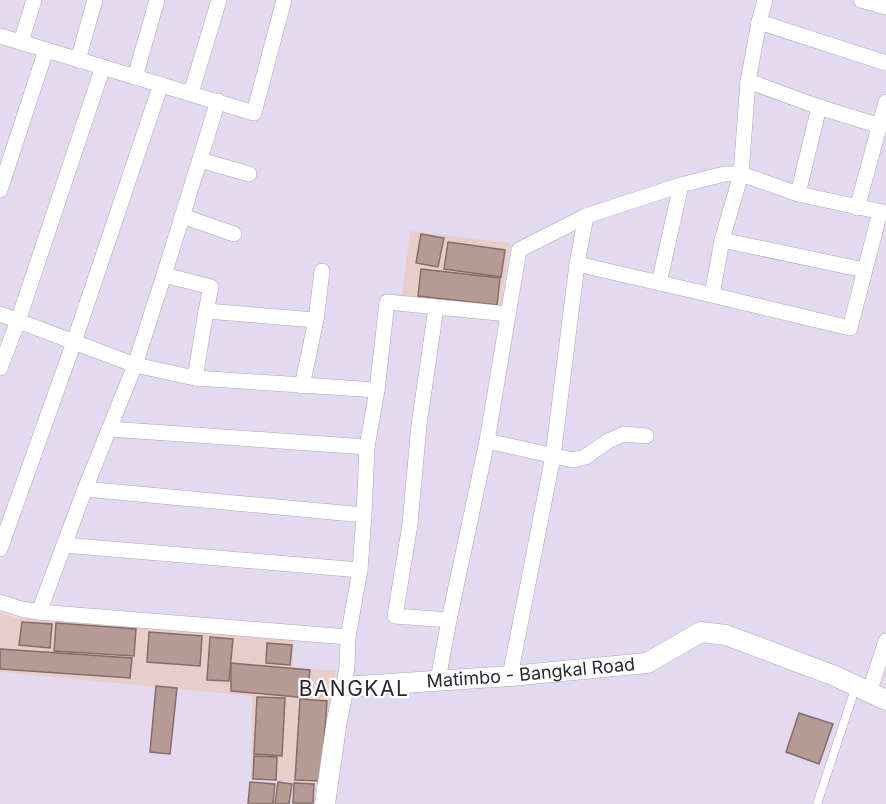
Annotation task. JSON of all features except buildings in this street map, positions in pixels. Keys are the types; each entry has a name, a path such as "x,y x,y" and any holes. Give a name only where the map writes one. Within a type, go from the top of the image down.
{"street":[{"path":"21,42 34,0"},
{"path":"78,60 95,0"},
{"path":"135,77 157,0"},
{"path":"191,93 219,0"},
{"path":"0,36 254,113 284,0"},
{"path":"712,295 722,240 741,174 748,81 765,0"},
{"path":"861,0 886,7"},
{"path":"759,22 886,63"},
{"path":"0,190 46,50"},
{"path":"0,368 18,321 103,67"},
{"path":"748,81 880,126"},
{"path":"0,549 74,342 161,84"},
{"path":"39,612 84,489 135,365 218,101"},
{"path":"857,208 886,102"},
{"path":"798,194 819,107"},
{"path":"200,160 249,174"},
{"path":"438,680 487,441 519,250 586,216 681,185 724,174 741,174 798,194 883,212 864,270 850,328 577,264"},
{"path":"659,283 681,185"},
{"path":"182,216 234,234"},
{"path":"510,676 553,456 577,264 586,216"},
{"path":"722,240 864,270"},
{"path":"302,386 316,321 322,271"},
{"path":"164,275 211,287 195,378"},
{"path":"325,804 347,666 348,638 360,570 367,447 377,390 387,302 508,314"},
{"path":"436,308 420,425 410,524 395,616 449,620"},
{"path":"206,311 316,321"},
{"path":"0,314 135,365 195,378 377,390"},
{"path":"109,429 367,447"},
{"path":"487,441 573,460 585,457 608,441 624,434 646,436"},
{"path":"84,489 364,515"},
{"path":"64,545 360,570"},
{"path":"0,602 39,612 348,638"},
{"name":"Matimbo - Bangkal Road","path":"344,687 510,676 647,663 701,632 726,635 835,676 870,693"},
{"path":"870,693 886,642"}],"lane":[{"path":"817,804 870,693"}],"shaded area":[{"path":"410,231 510,243 501,308 402,295"},
{"path":"0,612 16,618 293,639 293,667 336,671 330,701 321,784 251,779 252,696 0,672"}],"district":[{"name":"BANGKAL","path":"354,689"}]}
